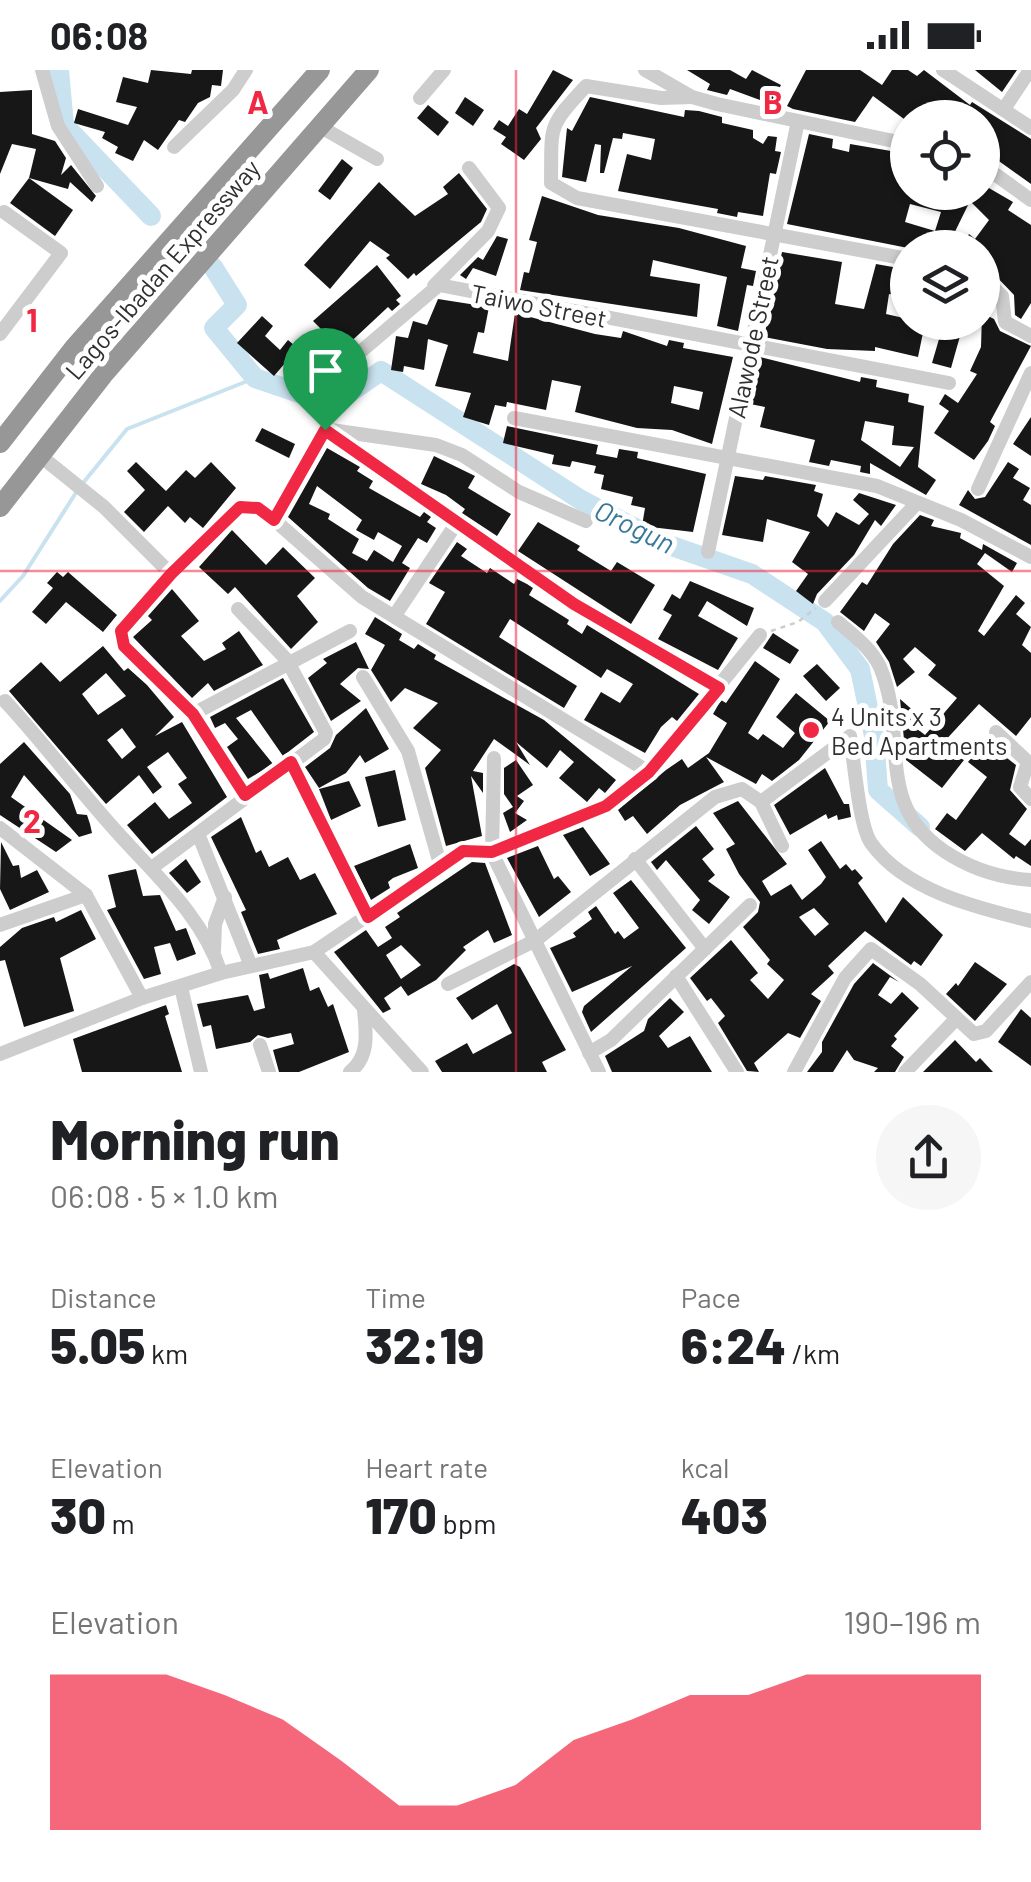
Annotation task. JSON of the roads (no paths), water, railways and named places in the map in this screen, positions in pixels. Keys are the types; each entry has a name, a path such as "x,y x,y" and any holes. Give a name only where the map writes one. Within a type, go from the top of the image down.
{"highway":[{"name":"Lagos-Ibadan Expressway","path":"0,442 74,348 320,70"},
{"name":"Lagos-Ibadan Expressway","path":"0,507 38,454 369,70"}],"street":[{"path":"42,70 58,126 98,186"},
{"path":"174,147 232,90 246,70"},
{"path":"420,98 444,70"},
{"path":"645,70 692,97"},
{"path":"943,70 1031,128"},
{"path":"1004,109 1030,70"},
{"path":"890,140 692,97 661,98 586,86 566,103 551,130 551,183 577,198 890,257"},
{"name":"Alawode Street","path":"708,552 798,121"},
{"path":"319,126 377,159"},
{"path":"352,359 434,286 488,231 499,208 469,168"},
{"path":"1000,178 1031,200"},
{"path":"0,334 60,253 4,212"},
{"name":"Taiwo Street","path":"434,286 949,383"},
{"path":"1000,294 1005,322 1031,336"},
{"path":"978,489 1031,373"},
{"path":"514,418 876,486 961,520 1031,557"},
{"path":"274,520 325,430"},
{"path":"325,430 436,445 462,455 519,492 586,522"},
{"path":"325,430 574,604 719,688"},
{"path":"38,454 80,487 171,574"},
{"path":"820,605 916,504"},
{"path":"245,795 193,714 124,646 121,638 121,631 171,574 240,507 258,508 329,572 394,616 649,772"},
{"path":"394,616 456,524"},
{"path":"153,867 326,734 287,660 238,609"},
{"path":"838,622 862,643 879,666 906,818 926,839 966,866 1008,879 1031,880"},
{"path":"193,714 287,660 350,631"},
{"path":"0,1054 142,998 221,973 314,952 463,851 492,852 606,806 649,772 760,635"},
{"path":"363,677 408,751 440,864"},
{"path":"5,702 61,760 114,830 153,867 214,952 221,973"},
{"path":"996,732 1028,762 1020,786 1031,798"},
{"path":"761,802 850,736 869,842 910,876 967,905 1031,921"},
{"path":"494,758 492,852 593,1066"},
{"path":"291,762 368,917"},
{"path":"448,984 536,940 715,796 742,789 761,802 782,846"},
{"path":"0,828 86,895 142,998"},
{"path":"198,836 251,966"},
{"path":"636,859 705,948"},
{"path":"0,924 86,895"},
{"path":"214,952 215,924 225,897"},
{"path":"593,1066 611,1040 750,904"},
{"path":"794,1072 845,978 864,952 871,950 920,984 956,1019 980,1035 1031,982"},
{"path":"314,952 422,1072"},
{"path":"676,976 736,1072"},
{"path":"182,987 202,1072"},
{"path":"350,1072 362,1058 367,1038 364,1009"},
{"path":"905,1072 956,1019"},
{"path":"260,1045 269,1072"}],"waterway":[{"name":"Orogun","path":"59,70 64,125 151,216"},
{"name":"Orogun","path":"213,267 237,305 214,328 255,378 308,396 349,393 381,371 581,500 666,544 752,574 825,622 860,669 874,736 878,790 920,827"},
{"path":"83,483 127,429 255,378"},
{"path":"0,601 23,576 77,491"}],"place":[{"name":"4 Units x 3 Bed Apartments","path":"811,730"}]}
